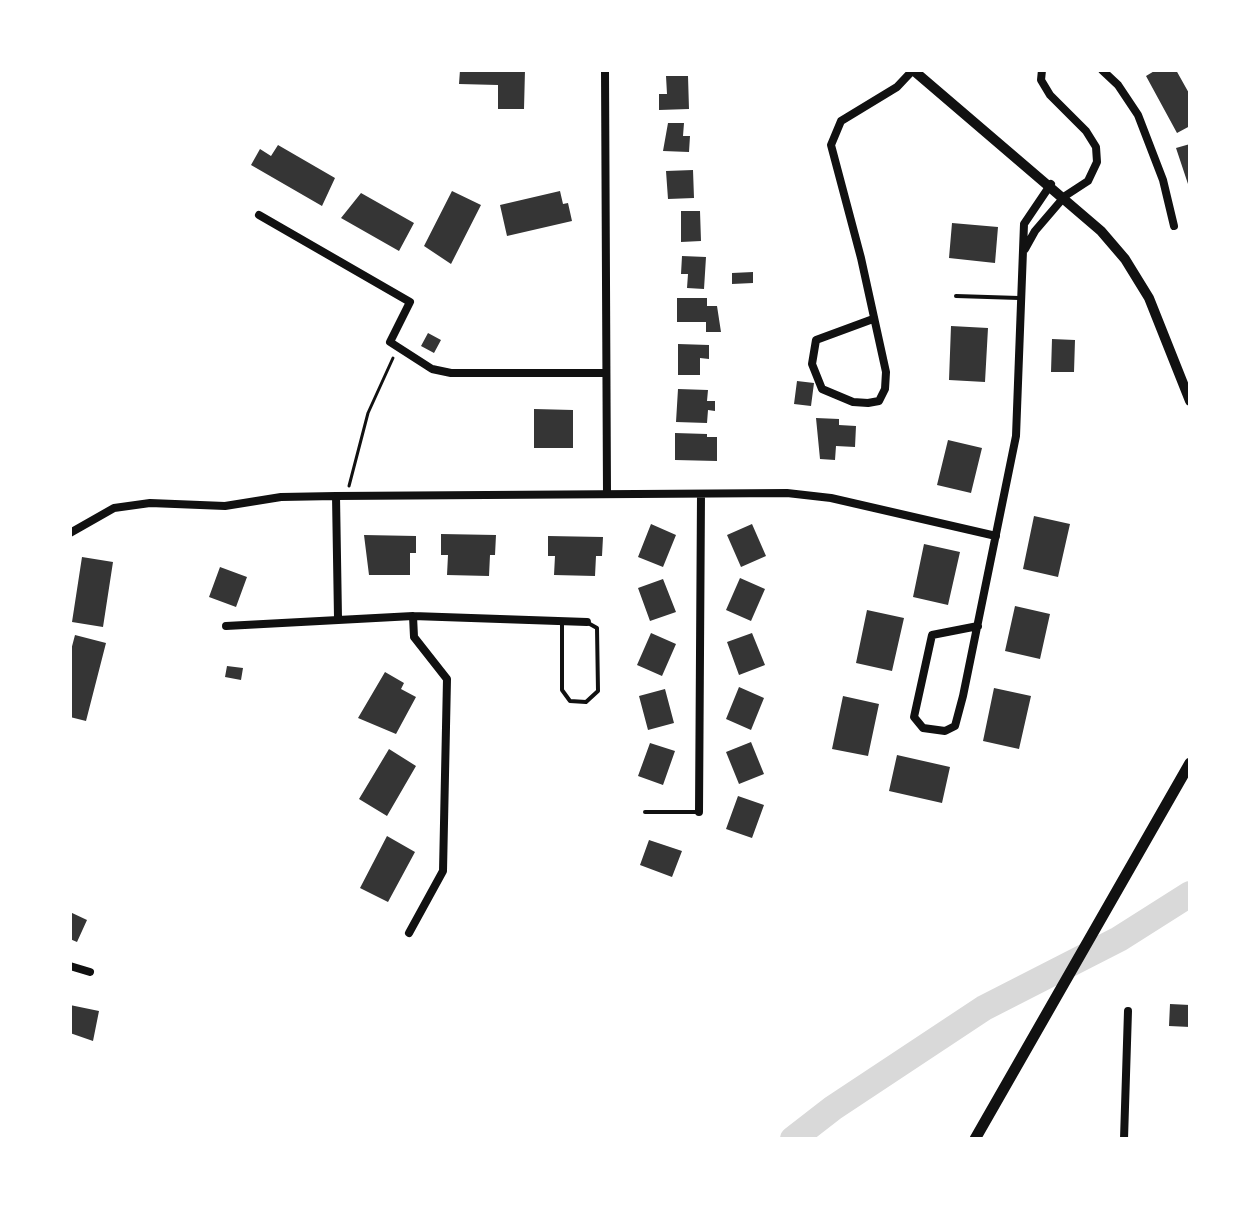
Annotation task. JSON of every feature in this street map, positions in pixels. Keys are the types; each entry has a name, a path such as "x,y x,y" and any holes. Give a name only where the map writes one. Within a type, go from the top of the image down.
{"main road":[{"path":"975,1139 1190,763"}],"street":[{"path":"605,70 607,494"},
{"path":"873,319 816,340 812,364 822,389 853,402 879,401 885,389 886,372 831,145 841,121 897,87 913,70 1051,184 1101,231 1149,298 1190,401"},
{"path":"1025,249 1035,231 1065,196 1088,181 1097,162 1096,147 1086,131 1050,95 1041,80 1042,70"},
{"path":"1102,70 1118,85 1138,115 1163,180 1174,226"},
{"path":"978,626 932,635 914,717 923,728 945,731 955,726 978,626 1016,436 1024,224 1051,184"},
{"path":"259,215 410,302 390,342 432,369 451,373 606,373"},
{"path":"70,533 114,508 150,503 225,506 281,497 787,493 831,498 996,536"},
{"path":"699,812 701,494"},
{"path":"336,496 338,618"},
{"path":"409,933 443,871 447,679 414,637 413,616"},
{"path":"226,626 413,616 587,622"},
{"path":"70,966 90,972"},
{"path":"1124,1139 1128,1011"}],"lane":[{"path":"956,296 1022,298"},
{"path":"562,620 562,690 570,701 578,702 586,702 598,691 597,628 587,622"},
{"path":"645,812 699,812"}],"path":[{"path":"347,496 368,413 399,347"}],"building":[{"path":"460,70 525,70 524,109 498,109 498,85 459,84"},
{"path":"1156,70 1176,70 1190,95 1190,126 1177,133 1146,76"},
{"path":"666,76 688,76 689,109 659,110 659,94 667,94"},
{"path":"668,123 684,123 683,136 690,136 689,152 663,151"},
{"path":"1190,144 1190,187 1189,187 1176,148"},
{"path":"278,145 335,178 322,206 251,165 260,149 271,156"},
{"path":"693,170 694,198 668,199 666,171"},
{"path":"452,191 481,205 451,264 424,246"},
{"path":"560,191 563,204 568,203 572,221 507,236 500,205"},
{"path":"361,193 414,223 399,251 341,218"},
{"path":"681,211 700,211 701,241 681,242"},
{"path":"952,223 998,227 995,263 949,258"},
{"path":"682,256 706,257 704,289 687,288 688,274 681,274"},
{"path":"753,272 753,283 732,284 732,273"},
{"path":"677,298 707,298 707,306 717,306 721,332 706,332 706,322 677,322"},
{"path":"951,326 988,328 985,382 949,380"},
{"path":"428,333 441,340 434,353 421,346"},
{"path":"1052,339 1075,340 1074,372 1051,372"},
{"path":"678,344 709,345 709,359 700,358 700,375 678,375"},
{"path":"797,381 814,383 811,406 794,404"},
{"path":"678,389 708,390 707,401 715,401 715,411 708,410 707,423 676,422"},
{"path":"534,409 573,410 573,448 534,448"},
{"path":"816,418 839,419 839,425 856,426 855,447 836,446 835,460 820,459"},
{"path":"675,433 717,437 717,461 675,460"},
{"path":"948,440 982,448 971,493 937,485"},
{"path":"1034,516 1070,524 1058,577 1023,569"},
{"path":"651,524 676,535 663,567 638,557"},
{"path":"752,524 766,556 741,567 727,535"},
{"path":"441,534 496,535 495,555 490,555 489,576 447,575 448,555 441,555"},
{"path":"364,535 416,536 416,553 410,553 410,575 369,575"},
{"path":"548,536 603,537 602,556 596,556 595,576 554,575 555,556 548,556"},
{"path":"924,544 960,552 948,605 913,597"},
{"path":"82,557 113,562 103,627 72,622"},
{"path":"220,567 247,577 236,607 209,597"},
{"path":"740,578 765,589 751,621 726,610"},
{"path":"663,579 676,612 650,621 638,588"},
{"path":"1015,606 1050,614 1040,659 1005,651"},
{"path":"867,610 904,618 892,671 856,663"},
{"path":"651,633 676,644 662,676 637,665"},
{"path":"752,633 765,665 739,675 727,642"},
{"path":"75,635 106,643 86,721 70,717 70,654"},
{"path":"227,666 243,668 241,680 225,677"},
{"path":"385,672 404,683 401,689 416,697 396,734 358,718"},
{"path":"739,687 764,698 751,730 726,719"},
{"path":"994,688 1031,696 1019,749 983,741"},
{"path":"665,689 674,723 648,730 639,696"},
{"path":"843,696 879,704 868,756 832,749"},
{"path":"751,742 764,774 739,784 726,752"},
{"path":"650,743 675,751 663,785 638,776"},
{"path":"389,749 416,766 387,816 359,799"},
{"path":"897,755 950,767 942,803 889,791"},
{"path":"738,796 764,805 752,838 726,829"},
{"path":"387,836 415,852 388,902 360,888"},
{"path":"649,840 682,851 672,877 640,865"},
{"path":"70,912 87,920 77,942 70,939"},
{"path":"1170,1004 1190,1005 1190,1027 1169,1026"},
{"path":"70,1005 99,1011 93,1041 70,1033"}],"waterway":[{"path":"793,1139 833,1108 984,1008 1119,939 1190,894"}]}
